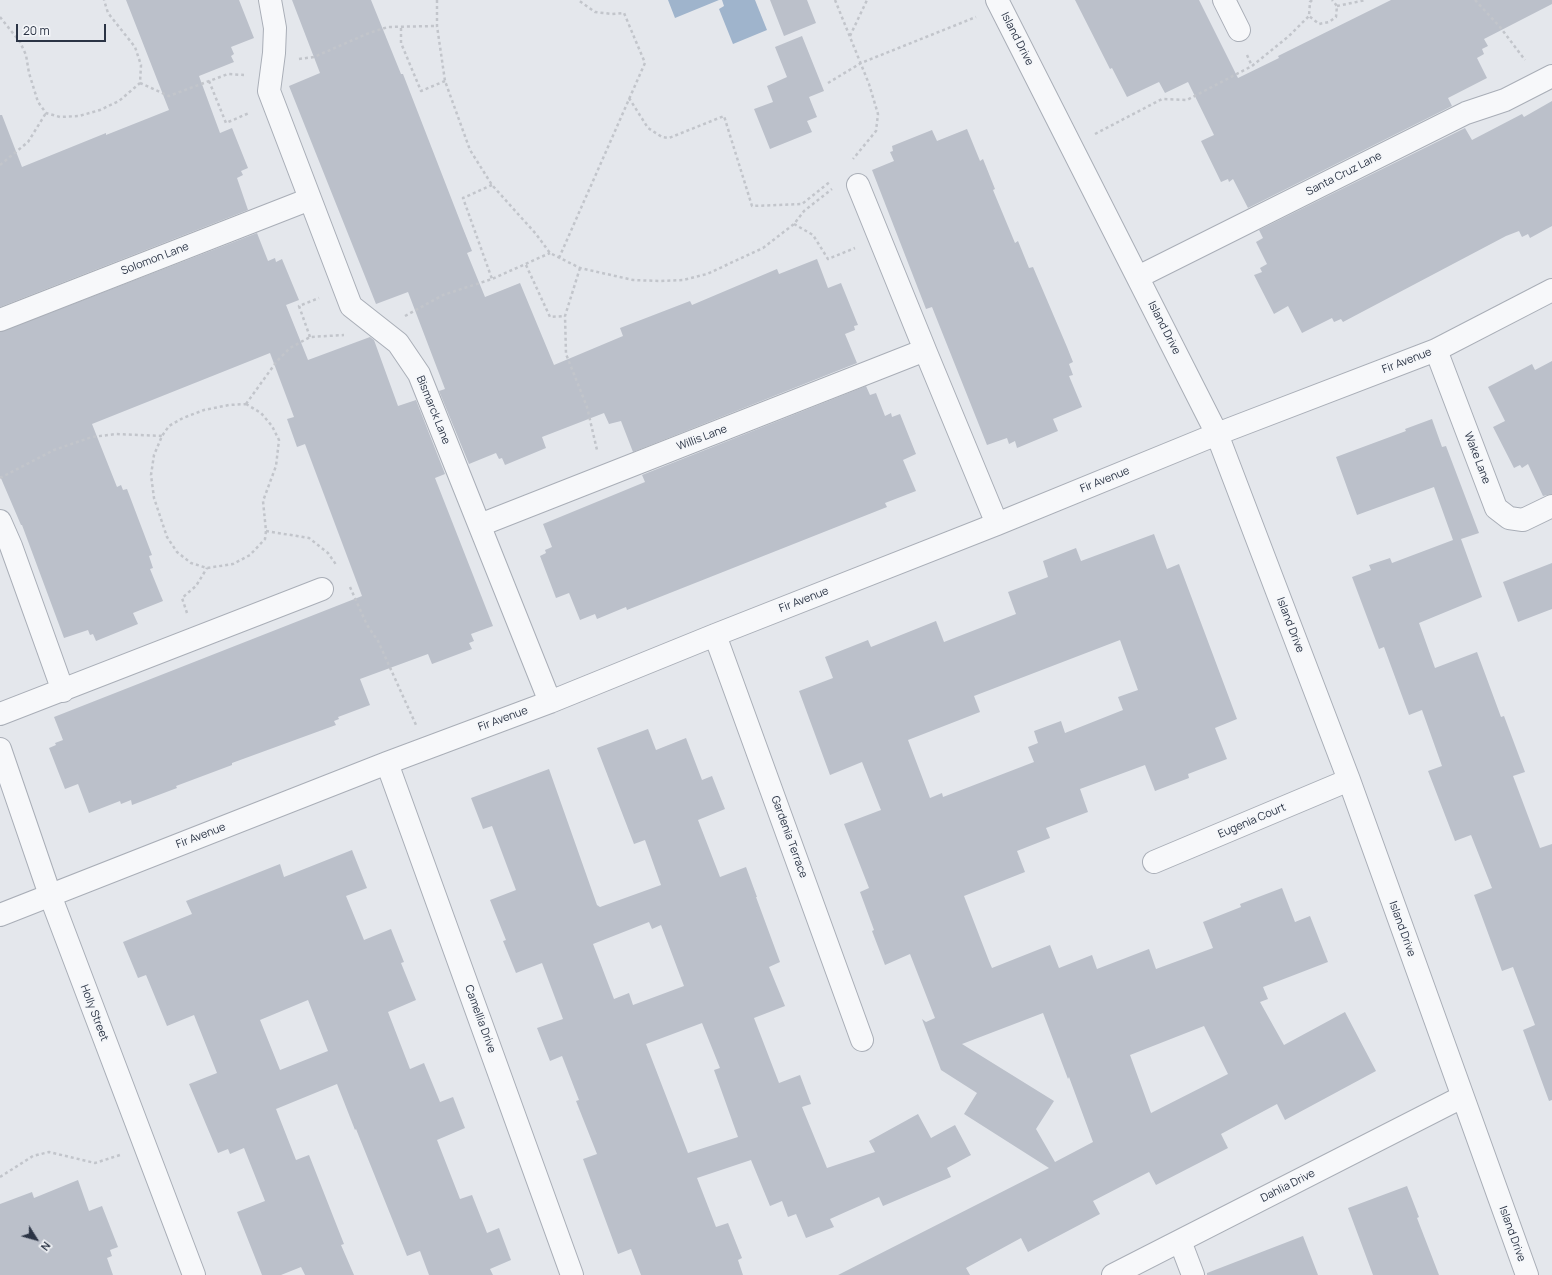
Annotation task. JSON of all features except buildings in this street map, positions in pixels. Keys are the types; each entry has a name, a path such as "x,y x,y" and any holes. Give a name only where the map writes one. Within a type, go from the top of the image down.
{"street":[{"name":"Bismarck Lane","path":"270,0 275,28 274,53 268,90 351,306 398,343 419,374 550,702"},
{"path":"1224,0 1239,30"},
{"name":"Island Drive","path":"999,3 1217,434 1349,780 1527,1275"},
{"name":"Santa Cruz Lane","path":"1138,277 1466,113 1505,100 1545,80"},
{"path":"858,185 997,524"},
{"name":"Solomon Lane","path":"0,320 310,199"},
{"name":"Fir Avenue","path":"0,915 425,748 550,702 715,635 997,524 1217,434 1436,350 1552,290"},
{"name":"Willis Lane","path":"480,525 925,350"},
{"name":"Wake Lane","path":"1436,350 1496,508 1509,518 1524,520 1552,506"},
{"path":"0,521 11,546 63,691"},
{"path":"0,714 63,691 322,589"},
{"name":"Gardenia Terrace","path":"715,635 862,1040"},
{"name":"Holly Street","path":"0,750 50,895 144,1144 190,1274"},
{"name":"Camellia Drive","path":"387,763 572,1275"},
{"name":"Eugenia Court","path":"1154,862 1349,780"},
{"name":"Dahlia Drive","path":"1113,1275 1462,1097"},
{"path":"1180,1241 1193,1275"}],"path":[{"path":"0,17 23,48 38,102 46,113 60,117 73,117 100,110 119,101 140,83 141,65 135,47 108,12 104,0"},
{"path":"437,0 436,26 445,81 470,150 492,185 536,234 550,253 580,268 633,280 683,280 707,274 763,248 794,224 804,211 840,183 858,185"},
{"path":"560,258 645,63 624,13 612,14 595,12 578,0"},
{"path":"835,0 850,36 878,114 876,131 852,160"},
{"path":"850,36 867,0"},
{"path":"1309,16 1319,24 1330,22 1336,17 1337,6 1332,0"},
{"path":"1337,6 1366,0"},
{"path":"1475,0 1500,27 1530,68 1545,80"},
{"path":"1072,147 1121,119 1162,99 1187,100 1252,66 1289,36 1309,16 1310,1"},
{"path":"828,83 860,63 949,29 999,3"},
{"path":"401,28 401,43 421,91 445,81"},
{"path":"209,81 226,123 273,103"},
{"path":"629,98 648,128 662,137 669,138 724,116 752,206 802,204 836,177"},
{"path":"0,165 28,142 46,113"},
{"path":"492,185 463,198 492,279"},
{"path":"794,224 813,235 828,259 879,237"},
{"path":"526,264 550,317 564,316"},
{"path":"580,268 564,316 566,354 587,407 597,452 600,478"},
{"path":"310,337 299,306 344,287"},
{"path":"246,404 261,413 272,426 279,440 276,466 263,501 266,531 265,539 250,555 233,564 207,568 191,563 177,552 167,537 159,518 154,498 151,475 154,455 162,436 169,426 183,418 204,410 246,404"},
{"path":"0,478 54,450 92,437 116,434 162,436"},
{"path":"266,531 310,538 328,553 341,572"},
{"path":"197,638 182,598 196,586 207,568"},
{"path":"349,585 367,625 378,641 389,669 411,711 425,748"},
{"path":"0,1177 33,1156 49,1152 95,1163 111,1159 144,1144"}],"water":[{"path":"668,0 719,0 675,18"},
{"path":"722,0 755,0 767,30 733,44 719,9 724,6"}]}
